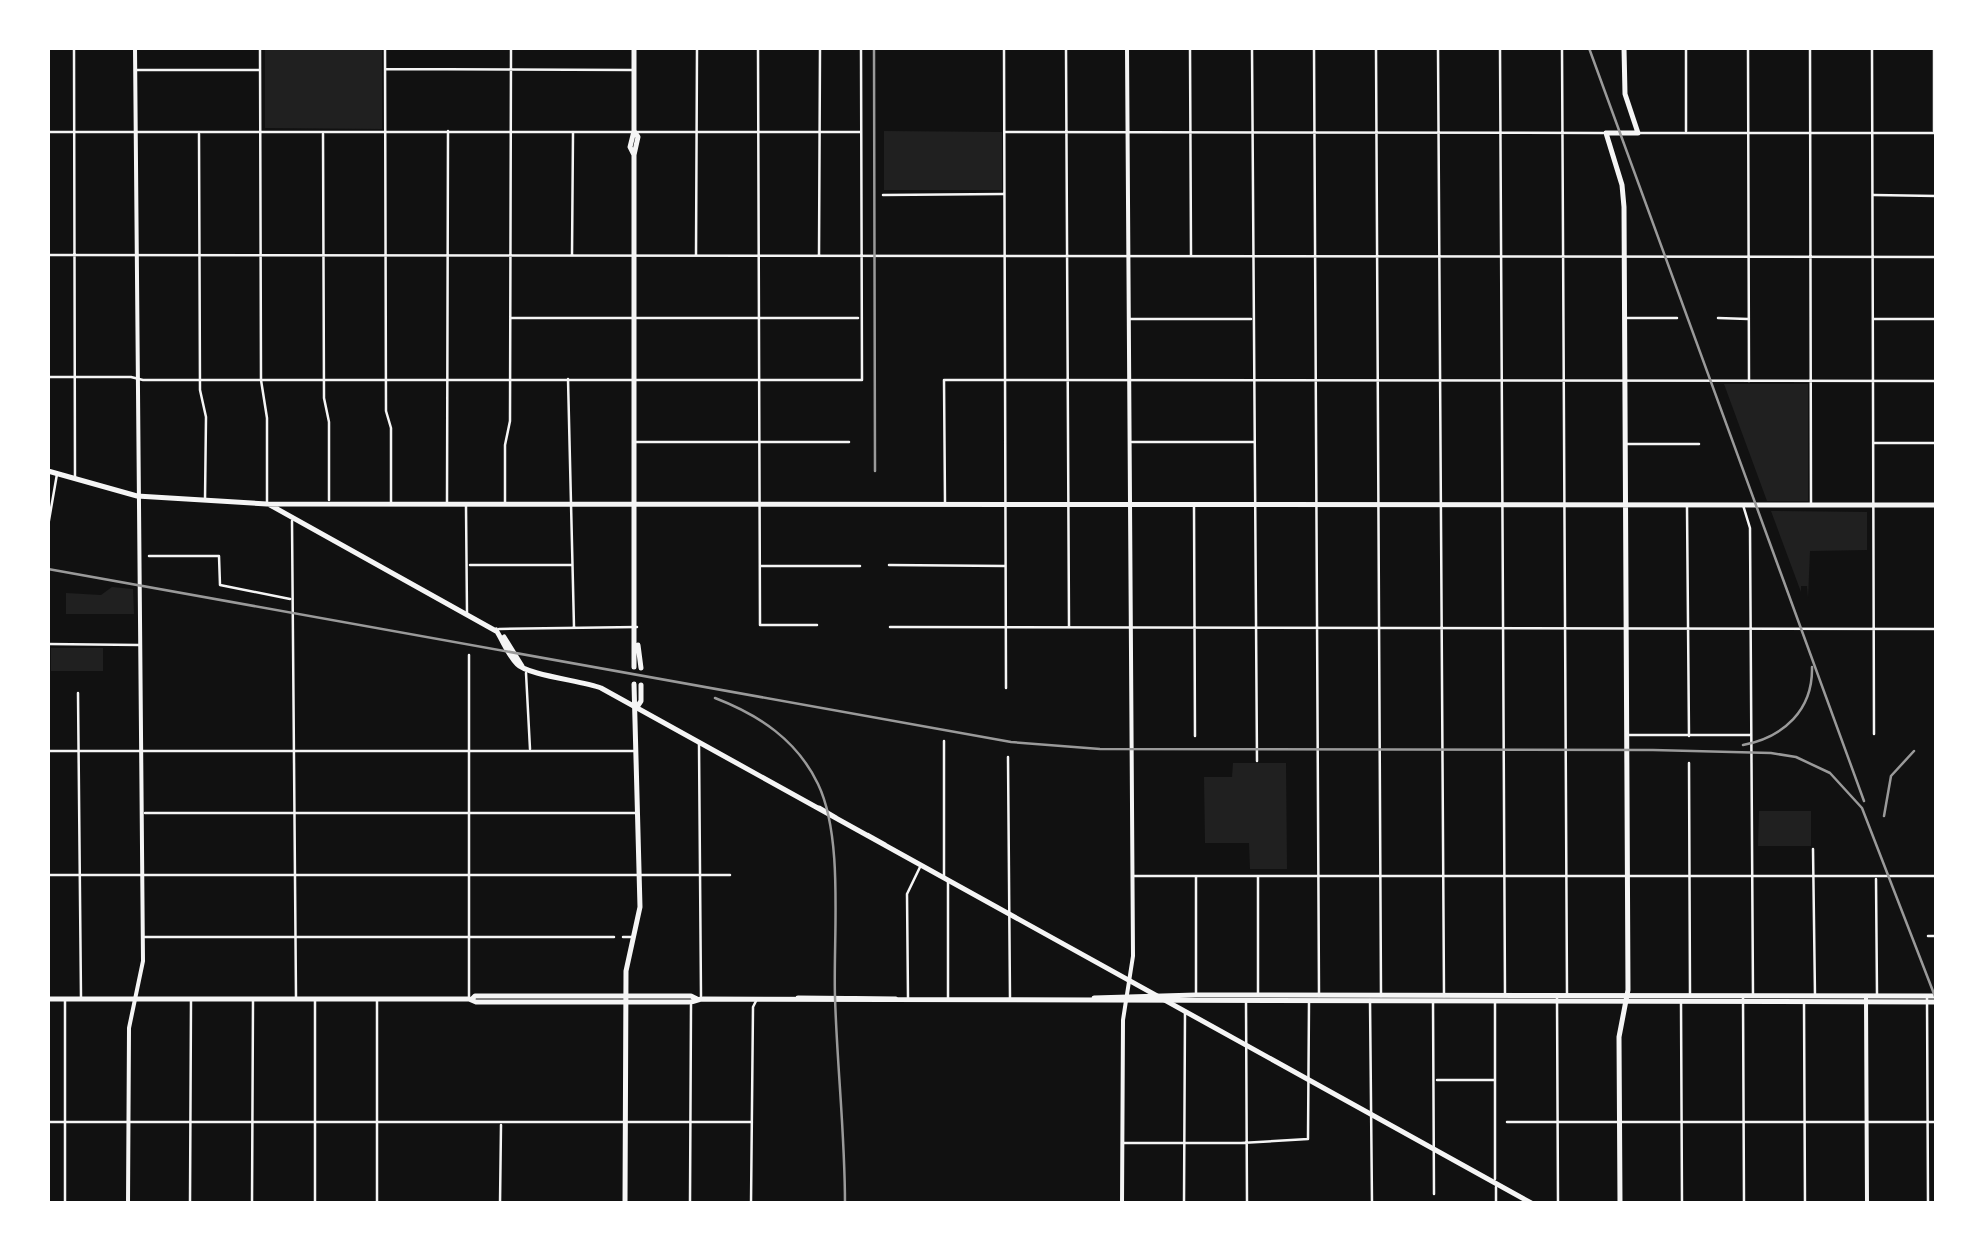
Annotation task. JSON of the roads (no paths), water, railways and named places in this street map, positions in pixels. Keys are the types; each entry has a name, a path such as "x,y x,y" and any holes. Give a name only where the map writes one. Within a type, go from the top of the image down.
{"main road":[{"path":"634,48 634,132 638,137 634,156 638,667"},
{"path":"1620,1204 1619,1036 1627,999 1628,876 1624,257 1623,189 1606,133 1638,133 1624,91 1624,48"},
{"path":"48,471 138,496 267,504 1936,506"},
{"path":"267,504 496,630 525,671 583,681 637,707 1533,1204"},
{"path":"291,517 296,504"},
{"path":"626,1204 626,971 635,938 639,875 638,684"},
{"path":"1125,999 1156,995 1196,999 1936,999"},
{"path":"48,999 691,996 696,1000 1169,1002 1196,999"}],"street":[{"path":"74,48 75,479"},
{"path":"128,1204 130,1028 143,961 135,48"},
{"path":"260,48 261,380 267,418 267,504"},
{"path":"384,48 386,411 391,428 391,504"},
{"path":"505,504 510,379 511,48"},
{"path":"696,48 696,256"},
{"path":"758,48 760,625 816,625"},
{"path":"820,48 820,256"},
{"path":"48,377 862,380 861,48"},
{"path":"1004,48 1006,688"},
{"path":"1066,48 1070,628"},
{"path":"1122,1204 1125,999 1133,956 1128,48"},
{"path":"1190,48 1191,256"},
{"path":"1252,48 1257,761"},
{"path":"1314,48 1319,999"},
{"path":"1376,48 1381,999"},
{"path":"1438,48 1444,999"},
{"path":"1500,48 1505,999"},
{"path":"1562,48 1567,999"},
{"path":"1686,48 1686,133"},
{"path":"1748,48 1750,381"},
{"path":"1810,48 1812,505"},
{"path":"1872,48 1874,734"},
{"path":"1638,133 1935,133 1934,48"},
{"path":"385,69 634,70"},
{"path":"136,70 260,70"},
{"path":"447,504 448,131"},
{"path":"572,256 573,131"},
{"path":"48,132 861,132"},
{"path":"198,132 200,380 206,417 206,500"},
{"path":"323,132 329,504"},
{"path":"1005,132 1606,133"},
{"path":"884,195 1005,194"},
{"path":"1873,195 1936,196"},
{"path":"48,256 1936,257"},
{"path":"510,318 862,318"},
{"path":"1129,318 1253,318"},
{"path":"1624,318 1678,318"},
{"path":"1718,318 1749,318"},
{"path":"1873,319 1936,319"},
{"path":"568,379 574,627"},
{"path":"945,504 944,380 1936,382"},
{"path":"636,442 849,442"},
{"path":"1130,442 1254,442"},
{"path":"1874,443 1936,443"},
{"path":"1625,444 1699,444"},
{"path":"48,526 58,474"},
{"path":"466,504 467,614"},
{"path":"1194,504 1195,736"},
{"path":"1687,505 1689,736"},
{"path":"1743,505 1750,528 1753,999"},
{"path":"890,627 1936,628 1936,506"},
{"path":"291,517 296,999"},
{"path":"149,556 219,556 220,585 292,600"},
{"path":"467,566 574,565"},
{"path":"759,566 860,566"},
{"path":"889,566 1006,566"},
{"path":"496,630 637,627"},
{"path":"48,644 140,645"},
{"path":"469,655 470,999"},
{"path":"525,671 530,751"},
{"path":"78,693 81,999"},
{"path":"1627,735 1751,735"},
{"path":"690,1204 700,874 699,742"},
{"path":"944,742 948,999"},
{"path":"48,751 638,751"},
{"path":"1008,757 1010,999"},
{"path":"1689,763 1690,999"},
{"path":"141,813 638,813"},
{"path":"1813,849 1815,999"},
{"path":"908,999 907,894 921,865"},
{"path":"48,875 730,874"},
{"path":"1132,876 1936,876"},
{"path":"1196,876 1196,999"},
{"path":"1258,876 1258,999"},
{"path":"1876,876 1877,999"},
{"path":"1928,936 1936,936"},
{"path":"143,937 614,938"},
{"path":"623,937 635,938"},
{"path":"65,999 65,1204"},
{"path":"190,1204 191,999"},
{"path":"252,999 252,1204"},
{"path":"315,999 315,1204"},
{"path":"377,999 377,1204"},
{"path":"752,1204 753,1008 757,999"},
{"path":"1246,999 1247,1204"},
{"path":"1122,1143 1308,1139 1309,999"},
{"path":"1370,999 1372,1204"},
{"path":"1433,999 1434,1194"},
{"path":"1495,999 1496,1204"},
{"path":"1557,999 1558,1204"},
{"path":"1681,999 1682,1204"},
{"path":"1743,999 1744,1204"},
{"path":"1804,999 1805,1204"},
{"path":"1866,999 1867,1204"},
{"path":"1927,999 1928,1204"},
{"path":"1184,1011 1184,1204"},
{"path":"1434,1080 1495,1080"},
{"path":"48,1122 752,1122"},
{"path":"500,1204 501,1122"},
{"path":"1507,1122 1936,1122"}],"railway":[{"path":"874,48 875,471"},
{"path":"1589,48 1864,801"},
{"path":"48,569 1011,742 1100,749 1653,750 1796,757 1830,773 1862,808 1936,999"},
{"path":"1743,745 1771,735 1793,719 1807,696 1812,667"},
{"path":"715,698 747,712 788,742 809,768 826,806 836,888 835,997 845,1204"},
{"path":"1884,816 1891,776 1914,751"}]}
